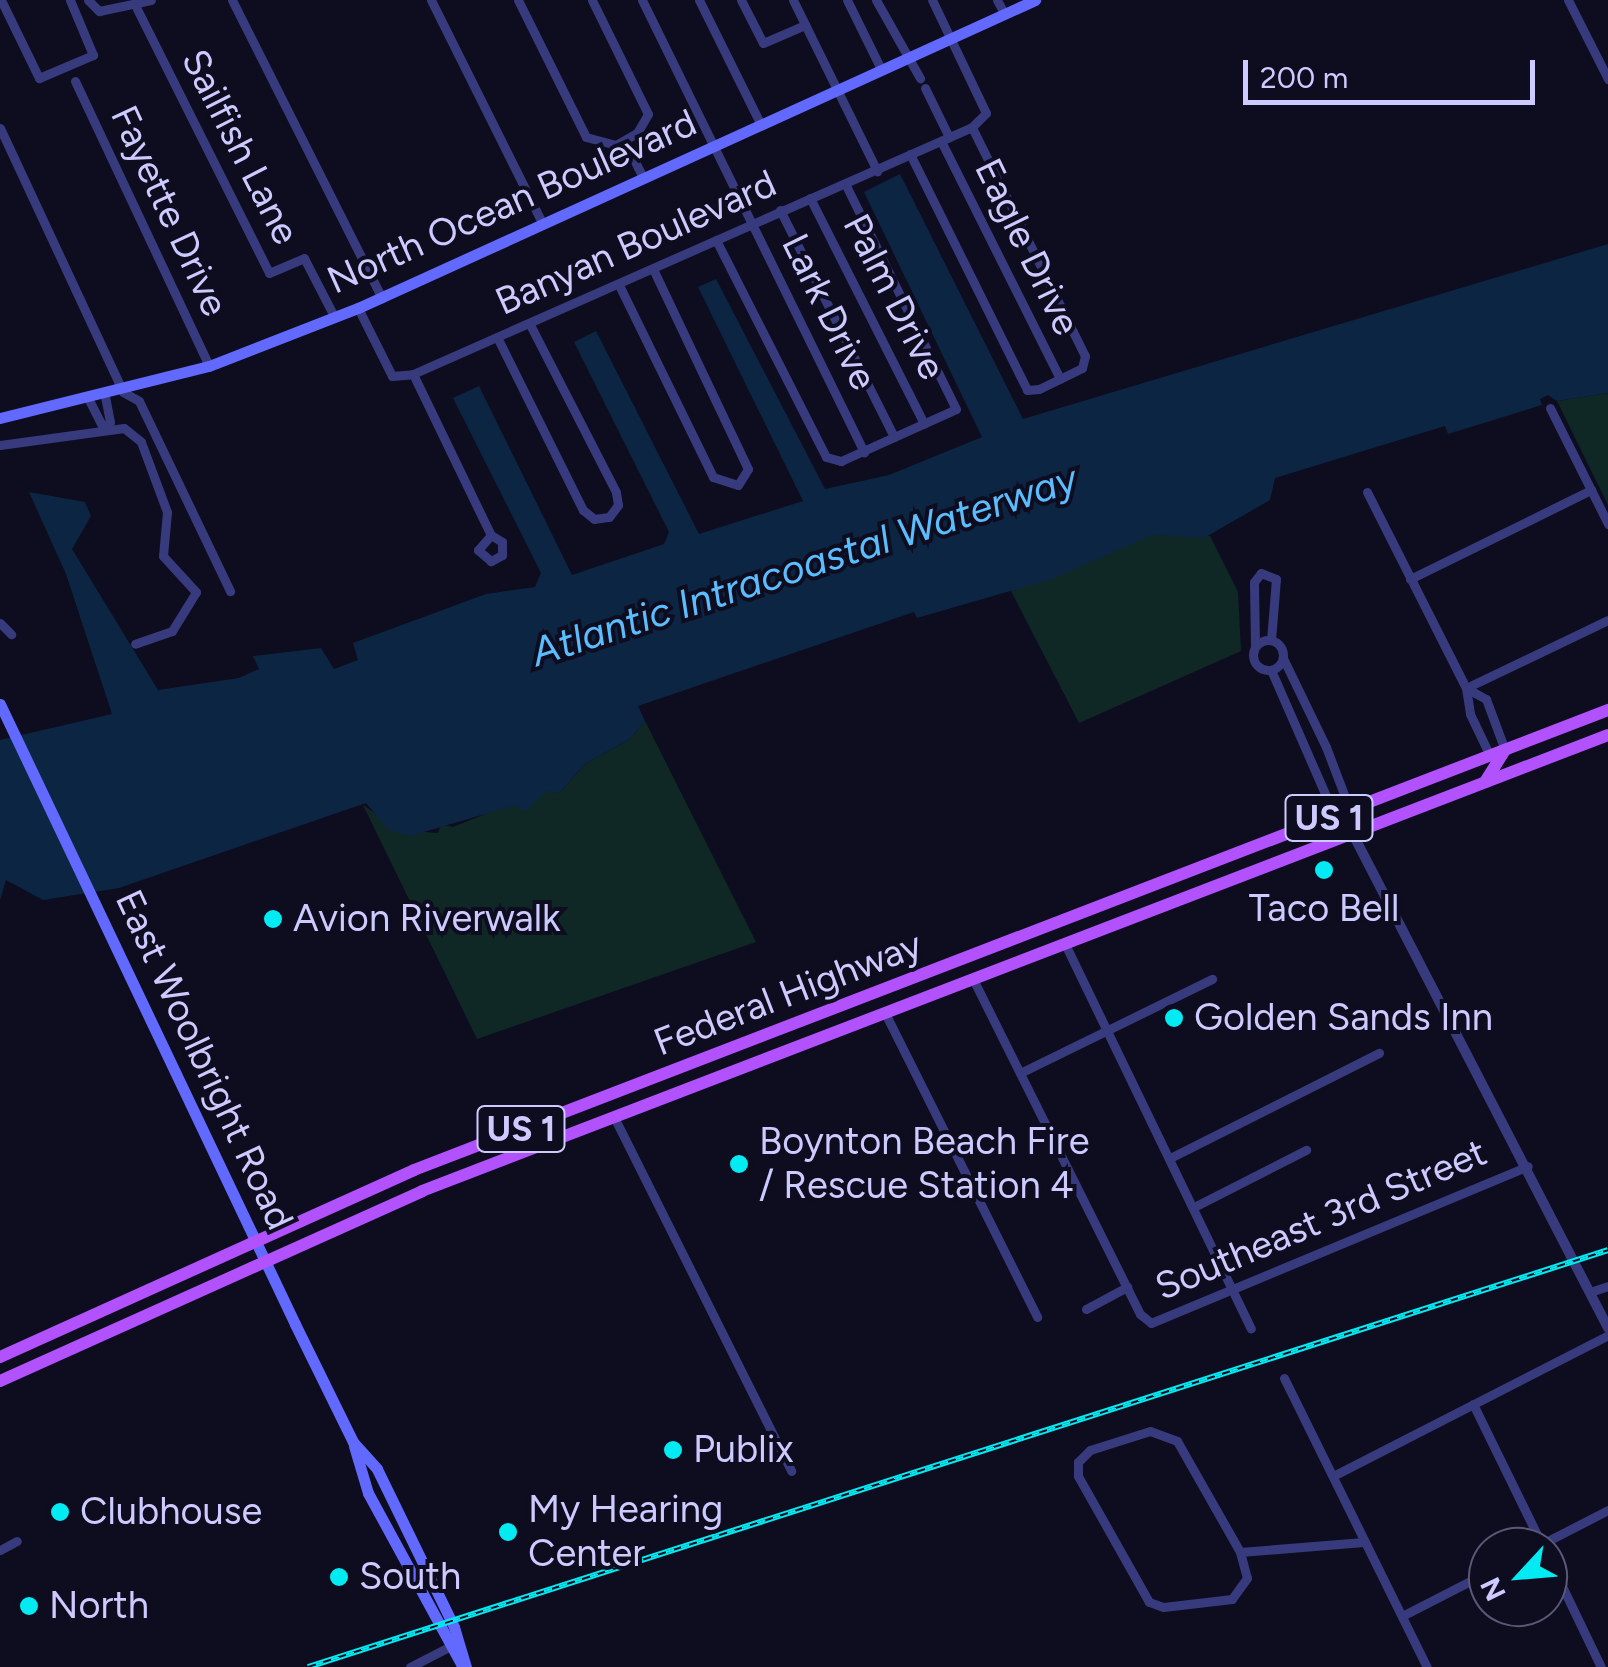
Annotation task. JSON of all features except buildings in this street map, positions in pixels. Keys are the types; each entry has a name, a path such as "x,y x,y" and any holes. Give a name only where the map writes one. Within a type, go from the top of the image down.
{"main road":[{"name":"North Ocean Boulevard","path":"0,418 123,392 209,366 358,308 760,123 953,42 1035,0"},
{"name":"East Woolbright Road","path":"0,704 354,1442 377,1468 461,1642 465,1667"},
{"name":"Federal Highway","path":"0,1358 414,1170 1608,710"},
{"name":"Federal Highway","path":"0,1381 422,1190 1608,735"},
{"path":"1484,784 1505,750"},
{"path":"1065,944 1074,924 1160,882"},
{"path":"1046,951 1050,926"},
{"path":"614,1117 628,1088"},
{"path":"598,1123 607,1096"},
{"path":"14,1375 36,1343"},
{"name":"East Woolbright Road","path":"354,1442 360,1476 447,1648 465,1667"}],"street":[{"path":"0,0 39,78 93,55 70,0"},
{"path":"88,0 99,11 151,0"},
{"path":"232,0 382,298"},
{"path":"431,0 541,221"},
{"path":"518,0 586,138 599,146 625,142 648,114 592,0"},
{"name":"Lark Drive","path":"642,0 864,452"},
{"path":"698,0 760,123"},
{"path":"741,0 763,43 805,25"},
{"path":"793,0 878,171"},
{"path":"847,0 881,69"},
{"path":"876,0 905,59 920,78"},
{"path":"910,154 1027,390 1082,368 1085,356 972,126 986,112 932,0"},
{"path":"997,0 1004,13"},
{"path":"1568,0 1608,79"},
{"name":"Sailfish Lane","path":"137,9 269,274 304,258 334,316"},
{"name":"Fayette Drive","path":"75,81 209,366"},
{"name":"Eagle Drive","path":"926,88 945,139 1060,379"},
{"name":"Banyan Boulevard","path":"414,374 780,210 847,187 972,126"},
{"path":"0,128 123,392 139,401 230,590"},
{"path":"625,142 642,176"},
{"path":"716,240 826,458 841,461 864,452 956,408 847,187"},
{"name":"Palm Drive","path":"810,198 924,424"},
{"path":"780,210 894,436"},
{"path":"619,285 713,477 738,485 748,469 653,269"},
{"path":"358,308 392,376 414,374 491,535"},
{"path":"498,339 584,510 594,519 609,517 618,505 616,492 530,325"},
{"path":"103,428 110,422 105,396"},
{"path":"89,400 103,428"},
{"path":"1550,408 1608,524"},
{"path":"0,445 103,428 124,428 141,442 167,512 163,556 196,592 172,631 135,644"},
{"path":"1410,579 1591,490"},
{"path":"1367,492 1466,688 1470,714 1490,756"},
{"path":"1333,1476 1608,1332 1528,1166 1452,1035 1342,813 1329,803 1270,670 1255,663 1254,582 1261,573 1276,580 1271,640 1326,747 1345,797 1342,813"},
{"path":"1466,688 1608,620"},
{"path":"0,623 11,634"},
{"path":"1255,646 1271,640"},
{"path":"1270,670 1283,658"},
{"path":"1466,688 1486,699 1505,750"},
{"path":"1065,944 1251,1328"},
{"path":"973,979 1127,1287"},
{"path":"1020,1074 1212,979"},
{"path":"885,1013 1037,1317"},
{"path":"1170,1158 1379,1054"},
{"path":"614,1117 791,1471"},
{"path":"1194,1207 1306,1150"},
{"name":"Southeast 3rd Street","path":"1086,1309 1127,1287 1140,1314 1150,1323 1528,1166"},
{"path":"1590,1292 1608,1286"},
{"path":"1284,1378 1428,1667"},
{"path":"1474,1404 1531,1527"},
{"path":"1150,1430 1171,1436 1240,1552 1247,1578 1232,1599 1162,1607 1150,1602 1105,1532 1078,1476 1078,1462 1090,1450 1150,1430"},
{"path":"1568,1531 1608,1510"},
{"path":"0,1550 17,1541"},
{"path":"1240,1552 1364,1542"},
{"path":"1402,1616 1468,1582"},
{"path":"1568,1599 1601,1667"},
{"path":"410,1667 447,1648"}],"green space":[{"path":"1608,393 1608,505 1557,401"},
{"path":"1152,534 1210,536 1238,592 1241,651 1079,723 1011,591"},
{"path":"645,721 756,942 477,1039 363,805 399,830 438,833 441,824 453,827 545,790 559,793 585,764 630,739"}],"water":[{"name":"Atlantic Intracoastal Waterway","path":"900,174 1023,419 1608,244 1608,393 1557,401 1548,395 1540,399 1542,405 1448,434 1445,426 1275,478 1270,500 1204,538 1152,535 1052,579 917,618 914,612 638,706 645,721 630,739 585,764 559,793 546,791 526,811 513,806 410,836 388,829 366,803 119,888 43,900 6,880 0,900 0,740 112,714 66,574 29,492 85,502 91,516 72,549 158,690 239,678 259,669 253,656 321,648 334,669 358,660 353,643 486,594 535,587 541,573 453,398 479,386 572,575 664,544 669,532 574,342 596,331 699,534 803,501 698,287 716,279 825,489 889,475 982,437 864,192"}],"railway":[{"path":"308,1667 1608,1250"}],"place":[{"name":"Taco Bell","path":"1324,870"},
{"name":"Avion Riverwalk","path":"273,919"},
{"name":"Golden Sands Inn","path":"1174,1018"},
{"name":"Boynton Beach Fire / Rescue Station 4","path":"739,1164"},
{"name":"Publix","path":"673,1450"},
{"name":"Clubhouse","path":"60,1512"},
{"name":"My Hearing Center","path":"508,1532"},
{"name":"South","path":"339,1577"},
{"name":"North","path":"29,1606"}]}
